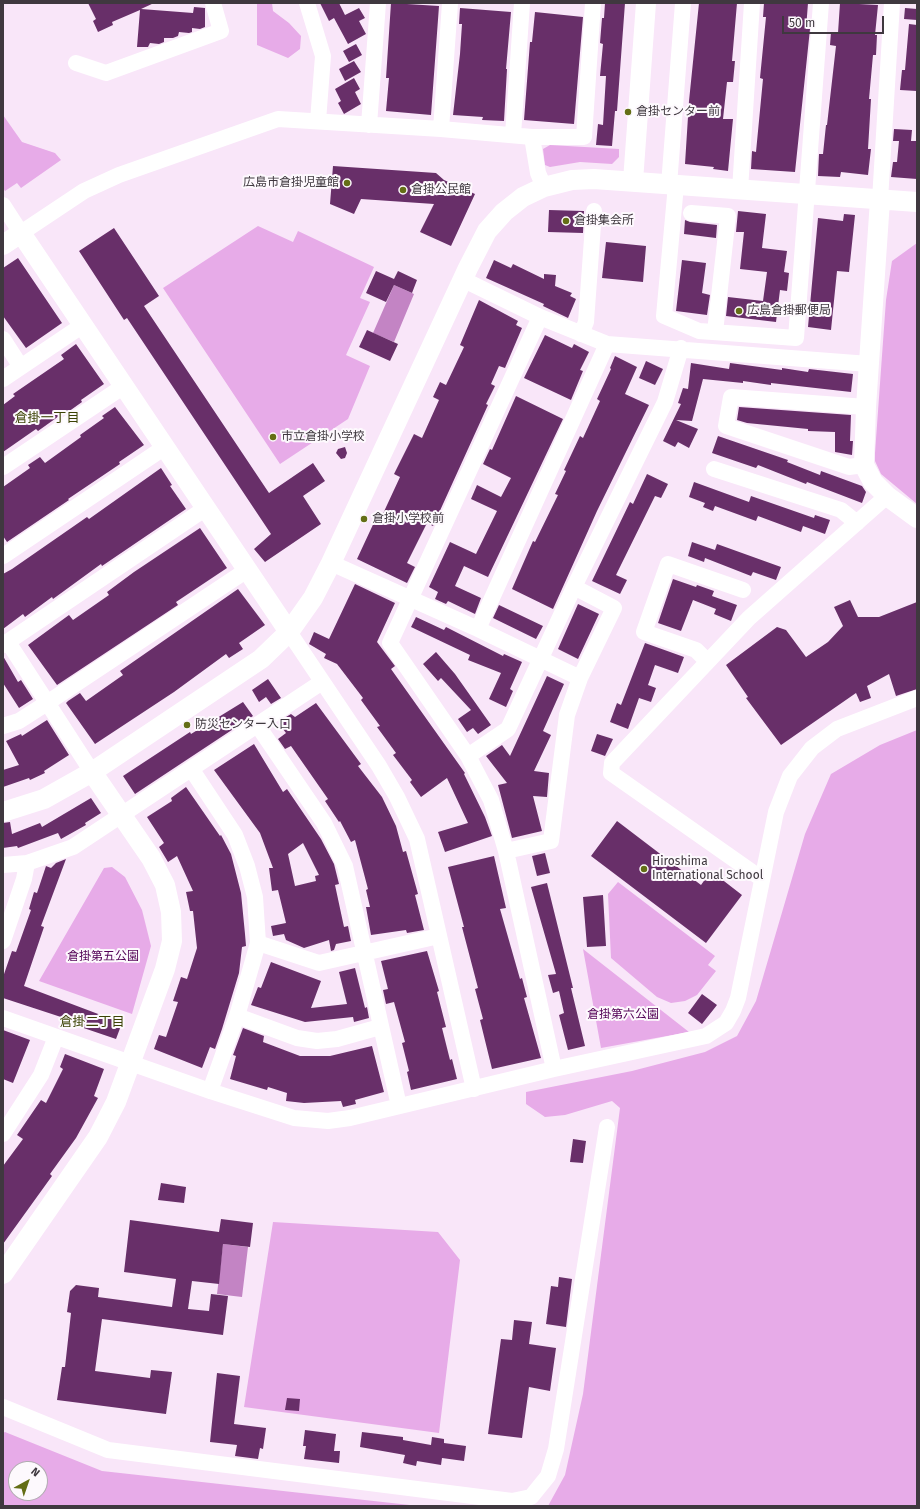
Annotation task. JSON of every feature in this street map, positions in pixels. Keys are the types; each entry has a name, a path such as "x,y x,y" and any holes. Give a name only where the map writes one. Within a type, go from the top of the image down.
{"street":[{"path":"76,63 106,73 221,31 213,3"},
{"path":"307,3 323,56 318,121"},
{"path":"369,125 378,3"},
{"path":"441,129 450,3"},
{"path":"513,135 522,3"},
{"path":"3,245 84,191 119,175 278,119 441,129 532,137 584,137 593,3"},
{"path":"633,181 646,3"},
{"path":"683,3 664,316 699,331 796,338 808,195 821,3"},
{"path":"740,190 752,3"},
{"path":"892,3 866,407 864,465 873,482 887,496 917,518"},
{"path":"532,137 538,173 544,187"},
{"path":"3,812 44,799 92,772 261,659 289,632 313,598 331,563 462,279 487,231 504,212 523,197 544,187 572,180 594,179 917,202"},
{"path":"3,205 398,797 417,839 474,1089"},
{"path":"581,334 586,322 594,211"},
{"path":"691,213 728,216 715,332"},
{"path":"462,279 540,317 607,344 681,348 869,364"},
{"path":"540,317 390,643 468,756 491,800 506,851 554,1069"},
{"path":"3,379 83,325"},
{"path":"3,339 21,367"},
{"path":"478,629 607,344"},
{"path":"468,756 508,729 574,587 665,402 681,348"},
{"path":"3,466 124,386"},
{"path":"864,465 850,467 726,426 731,397 866,407"},
{"path":"3,556 165,447"},
{"path":"714,469 841,510 857,522"},
{"path":"762,879 611,773 612,763 748,618 887,496"},
{"path":"3,1274 98,1137 116,1102 165,969 172,941 171,912 165,885 151,858 6,644 206,508"},
{"path":"331,563 478,629 580,678"},
{"path":"707,661 696,650 644,632 668,564 743,590"},
{"path":"3,726 19,721 247,570"},
{"path":"506,851 551,841 567,715 580,678 614,608 574,587"},
{"path":"3,865 27,863 73,847 192,770 322,682"},
{"path":"3,1018 210,1091 294,1118 328,1121 350,1118 554,1069 706,1036 726,1022 733,1011 738,998 776,812 790,776 812,748 837,729 917,698"},
{"path":"258,726 324,824 345,866 399,1106"},
{"path":"192,770 238,842 247,866 255,897 258,943 237,1016 210,1091"},
{"path":"3,941 24,879 27,863"},
{"path":"258,943 319,963 439,936"},
{"path":"237,1016 297,1038 317,1041 337,1038 380,1027"},
{"path":"3,1134 41,1075 56,1037"},
{"path":"3,1407 108,1450 512,1501 531,1497 548,1476 556,1449 607,1127"}],"green space":[{"path":"257,3 272,3 273,11 289,23 301,36 300,49 288,58 257,45"},
{"path":"3,115 22,142 55,153 61,160 21,188 17,183 5,191 3,188"},
{"path":"550,145 619,149 619,157 612,164 580,162 550,167 545,165 543,149"},
{"path":"258,226 293,242 298,231 374,267 360,298 370,302 346,355 370,366 348,419 280,464 163,288"},
{"path":"917,243 917,504 881,474 875,461 875,453 886,300 892,261"},
{"path":"917,730 917,1506 548,1506 565,1475 583,1394 620,1108 612,1101 565,1115 545,1117 526,1104 526,1092 632,1071 705,1052 737,1036 756,1001 805,834 831,774 880,745"},
{"name":"倉掛第五公園","path":"112,867 125,877 142,910 151,946 132,1014 39,981 104,868"},
{"path":"618,882 715,956 708,965 716,971 697,995 685,1001 671,1003 657,997 611,958 608,894"},
{"name":"倉掛第六公園","path":"583,949 689,1032 601,1048"},
{"path":"273,1222 438,1232 460,1260 439,1433 244,1407"},
{"path":"5,1432 102,1471 419,1506 3,1506 3,1433"}],"shaded area":[{"path":"394,285 414,294 394,342 373,333"},
{"path":"223,1244 248,1247 242,1297 217,1294"}],"building":[{"path":"88,3 154,3 141,9 193,13 194,7 205,8 205,27 200,29 192,28 192,32 189,33 179,32 178,36 173,38 164,38 164,42 159,44 150,43 148,47 137,47 140,10 112,22 113,25 98,32 93,21 96,19"},
{"path":"320,3 339,3 345,15 359,8 365,18 359,21 366,34 348,44 334,18 329,21"},
{"path":"391,3 439,6 431,115 386,111 389,78 386,78"},
{"path":"605,3 625,3 617,111 615,111 612,146 596,145 598,124 603,125 606,76 600,76 603,44 600,43"},
{"path":"699,3 737,3 732,61 735,61 733,82 727,82 723,119 733,119 728,171 713,169 714,167 685,164 689,101"},
{"path":"764,3 808,3 806,29 810,29 795,172 751,169 752,151 756,152 763,79 760,78 766,17 763,17"},
{"path":"840,3 878,5 875,35 877,35 876,55 873,55 869,99 871,99 868,149 871,149 868,175 841,172 840,177 818,176 819,154 823,154 836,46 830,45 831,32 838,33"},
{"path":"460,8 511,12 506,69 504,121 482,120 483,117 453,115 462,24 459,24"},
{"path":"905,8 917,9 917,20 904,19"},
{"path":"535,12 583,17 574,124 524,120 530,42 532,42"},
{"path":"909,24 917,25 917,91 900,90 902,70 905,70"},
{"path":"356,44 362,55 349,62 343,51"},
{"path":"354,61 361,72 345,81 339,69"},
{"path":"354,78 360,89 355,92 361,104 344,114 338,103 341,101 335,89"},
{"path":"894,129 912,130 911,141 917,141 917,179 891,177 893,162 897,162 899,141 893,141"},
{"path":"333,166 436,173 444,180 475,194 451,246 420,232 434,204 361,199 354,214 330,204"},
{"name":"倉掛集会所","path":"549,210 584,211 583,233 548,232"},
{"path":"738,211 766,214 762,248 787,251 784,272 789,273 787,291 780,290 776,322 726,316 728,297 763,301 767,272 740,269 744,232 736,232"},
{"path":"844,214 855,215 849,272 837,271 831,330 808,327 818,218 843,221"},
{"path":"685,220 690,222 717,225 716,238 684,234"},
{"path":"114,228 159,296 144,306 269,493 313,463 325,481 303,496 321,524 265,562 254,549 271,534 127,318 124,320 79,251"},
{"path":"606,242 646,246 643,282 602,278"},
{"path":"18,258 62,323 26,348 3,316 3,268"},
{"path":"494,260 511,268 513,264 544,279 544,274 556,275 555,286 572,293 570,296 576,299 568,318 543,306 544,304 486,278"},
{"path":"682,260 706,263 702,293 710,295 707,315 676,311"},
{"path":"376,271 394,279 398,271 417,280 412,293 394,285 386,302 366,293"},
{"path":"479,300 518,321 516,325 522,328 505,368 499,366 491,384 495,386 486,404 488,405 433,526 427,523 407,563 415,567 407,583 357,559 377,516 381,518 400,477 394,474 414,434 422,438 439,400 433,397 440,382 446,385 464,347 460,345"},
{"path":"367,330 398,344 390,361 359,347"},
{"path":"545,335 572,348 574,344 589,352 580,370 583,371 571,400 524,378"},
{"path":"76,344 104,384 81,400 82,402 68,412 66,411 38,431 36,429 3,452 3,405 15,396 13,394 64,359 61,355"},
{"path":"615,356 637,367 625,394 649,405 597,511 553,609 512,589 533,541 535,542 558,495 555,494 566,471 564,470 580,436 583,438 600,401 597,399 611,369 610,368"},
{"path":"646,361 663,369 655,385 639,378"},
{"path":"691,363 729,369 730,363 782,370 782,368 808,372 809,369 853,374 851,392 771,383 771,385 743,381 743,383 703,379 692,421 676,420 698,429 689,448 678,442 675,447 663,441 681,404 678,403 683,388 688,389"},
{"path":"516,396 563,419 488,577 464,566 455,586 481,598 475,614 448,601 446,604 435,599 438,592 429,587 450,542 476,554 497,511 471,499 477,485 501,497 511,478 483,464 490,449 492,450"},
{"path":"115,407 144,445 119,462 120,464 7,542 3,536 3,487 30,468 28,465 40,457 45,463 81,437 80,435 104,418 102,416"},
{"path":"739,407 851,415 850,441 853,441 852,455 835,452 835,432 808,431 808,429 747,423 737,420"},
{"path":"718,436 788,460 787,462 820,475 821,471 862,486 866,492 862,503 807,482 806,484 758,465 756,468 712,453"},
{"path":"345,447 347,453 345,458 341,459 336,453 338,449"},
{"path":"161,468 172,485 170,486 186,509 102,566 101,564 53,599 52,597 25,617 23,614 3,629 3,574 87,517 89,519"},
{"path":"647,474 668,484 661,498 655,496 616,575 627,580 620,594 592,581 630,502 633,504"},
{"path":"694,482 749,502 751,496 814,518 815,515 830,520 825,534 803,526 801,532 758,516 756,521 715,506 713,511 703,507 705,503 689,497"},
{"path":"200,528 227,568 176,602 178,605 57,685 28,645 69,615 73,620 109,595 107,592 134,572"},
{"path":"692,542 715,550 717,544 781,567 776,580 753,572 751,576 705,558 704,562 688,556"},
{"path":"673,579 696,587 697,585 714,591 712,596 737,605 731,621 714,614 716,609 693,600 681,631 658,623"},
{"path":"355,584 395,603 377,642 395,666 391,669 465,773 464,774 485,817 492,836 445,852 438,832 468,823 447,778 421,797 410,782 412,780 393,755 396,753 377,727 380,726 361,700 363,698 337,664 324,658 326,654 309,644 314,632 329,639"},
{"path":"238,589 265,625 239,643 243,649 229,658 226,654 174,692 95,744 66,703 80,693 86,701 123,675 120,671"},
{"path":"850,600 858,617 879,617 917,602 917,689 896,696 889,674 867,686 871,698 860,702 856,693 781,745 746,698 748,697 726,665 777,627 786,630 806,657 828,642 843,626 834,607"},
{"path":"578,604 599,614 578,659 558,649"},
{"path":"499,605 543,626 536,639 493,618"},
{"path":"416,617 444,630 446,627 503,656 504,654 522,662 510,689 513,691 506,707 489,699 501,673 468,660 470,655 411,627"},
{"path":"645,643 684,657 678,673 655,665 648,685 656,688 651,702 639,698 628,729 610,722 617,703 621,705"},
{"path":"436,652 455,674 491,725 478,734 473,728 467,732 458,719 471,710 441,678 438,681 423,664"},
{"path":"3,656 18,682 21,680 33,699 19,708 3,683"},
{"path":"547,676 564,684 543,731 551,735 534,771 549,773 547,797 533,796 542,831 512,838 498,785 507,783 486,756 502,745 510,756"},
{"path":"268,679 281,698 271,704 266,697 259,702 252,690"},
{"path":"243,702 253,716 135,794 123,776 190,732 191,734"},
{"path":"316,703 361,764 358,766 382,797 396,826 403,852 406,851 418,894 415,895 424,930 407,933 406,930 371,935 366,907 370,907 366,890 368,889 355,840 351,842 340,821 339,822 325,801 328,799 291,746 285,749 278,739 286,733 280,725 283,723 281,720 291,714 295,717"},
{"path":"47,720 69,755 44,771 45,773 30,780 29,778 3,787 3,770 19,765 6,741 21,734 22,736"},
{"path":"597,734 613,739 605,756 591,751"},
{"path":"254,744 283,792 287,789 321,839 334,864 339,884 335,885 344,927 348,926 351,941 336,944 334,950 331,951 329,940 304,948 286,940 284,934 273,936 271,926 286,923 278,890 272,891 269,868 273,868 260,833 214,770","holes":["303,843 319,875 315,876 316,881 295,886 288,854"]},
{"path":"186,787 220,836 221,835 231,854 241,893 246,946 242,947 239,973 215,1049 210,1047 202,1068 154,1049 159,1035 166,1037 178,1002 173,1001 181,977 187,979 197,948 193,911 190,911 186,892 193,891 177,856 168,862 159,847 164,843 147,817 172,801 171,798"},
{"path":"91,798 101,813 85,823 86,825 61,839 58,833 18,848 17,846 3,848 3,823 10,822 12,834 40,823 42,827"},
{"path":"617,821 701,885 711,871 742,895 706,943 591,856"},
{"path":"545,853 550,873 537,876 532,856"},
{"path":"494,856 506,908 500,909 520,979 522,978 527,997 524,998 541,1058 492,1069 480,1020 483,1019 475,989 478,988 448,867"},
{"path":"66,859 41,926 44,927 24,986 122,1023 116,1039 63,1021 64,1018 3,998 3,977 12,951 16,952 31,910 29,909 34,892 37,893 46,866 51,868 56,863"},
{"path":"547,883 573,988 571,988 585,1046 568,1050 559,1015 564,1013 559,991 553,993 548,975 556,974 531,887"},
{"path":"603,895 606,946 587,947 583,897"},
{"path":"427,951 439,991 437,992 446,1027 442,1028 450,1060 452,1059 457,1079 411,1090 407,1072 409,1071 402,1043 405,1042 394,1002 386,1004 383,990 388,989 381,961"},
{"path":"271,962 321,981 311,1008 347,1004 339,972 355,968 369,1018 354,1022 353,1017 305,1022 251,1005 258,987 261,988"},
{"path":"702,994 717,1005 702,1024 688,1013"},
{"path":"243,1028 264,1036 263,1042 300,1056 330,1056 372,1046 384,1092 355,1100 356,1104 343,1107 341,1101 304,1103 286,1101 287,1093 268,1087 267,1090 230,1079 236,1056 233,1055"},
{"path":"3,1030 30,1040 13,1083 3,1079"},
{"path":"65,1054 104,1069 94,1096 98,1098 76,1138 50,1174 52,1176 3,1244 3,1166 23,1139 17,1135 41,1100 46,1103 63,1069 60,1067"},
{"path":"573,1139 586,1141 583,1163 570,1162"},
{"path":"161,1183 186,1187 184,1203 158,1200"},
{"path":"221,1219 253,1223 250,1247 223,1244 219,1284 192,1281 188,1309 209,1311 211,1294 228,1296 223,1335 102,1319 95,1371 150,1378 151,1370 172,1372 166,1414 57,1400 62,1367 65,1367 71,1313 67,1312 70,1291 76,1285 99,1288 98,1297 172,1307 176,1279 124,1272 130,1220 219,1232"},
{"path":"559,1277 572,1279 566,1327 546,1324 551,1286 558,1287"},
{"path":"514,1320 532,1322 529,1344 556,1348 550,1391 529,1387 522,1438 488,1434 501,1339 512,1340"},
{"path":"217,1373 240,1376 234,1424 266,1428 263,1449 260,1448 258,1459 235,1456 237,1445 210,1442"},
{"path":"287,1398 300,1399 299,1411 285,1410"},
{"path":"305,1430 336,1434 334,1451 340,1451 339,1463 304,1459 306,1446 303,1446"},
{"path":"362,1432 403,1437 403,1440 431,1445 432,1437 444,1439 444,1443 466,1446 464,1461 442,1458 441,1465 417,1461 416,1466 403,1463 405,1455 360,1447"}],"place":[{"name":"倉掛センター前","path":"628,112"},
{"name":"広島市倉掛児童館","path":"347,183"},
{"name":"倉掛公民館","path":"403,190"},
{"name":"倉掛集会所","path":"566,221"},
{"name":"広島倉掛郵便局","path":"739,311"},
{"name":"市立倉掛小学校","path":"273,437"},
{"name":"倉掛小学校前","path":"364,519"},
{"name":"防災センター入口","path":"187,725"},
{"name":"Hiroshima International School","path":"644,869"}],"district":[{"name":"倉掛一丁目","path":"47,418"},
{"name":"倉掛二丁目","path":"92,1022"}]}
